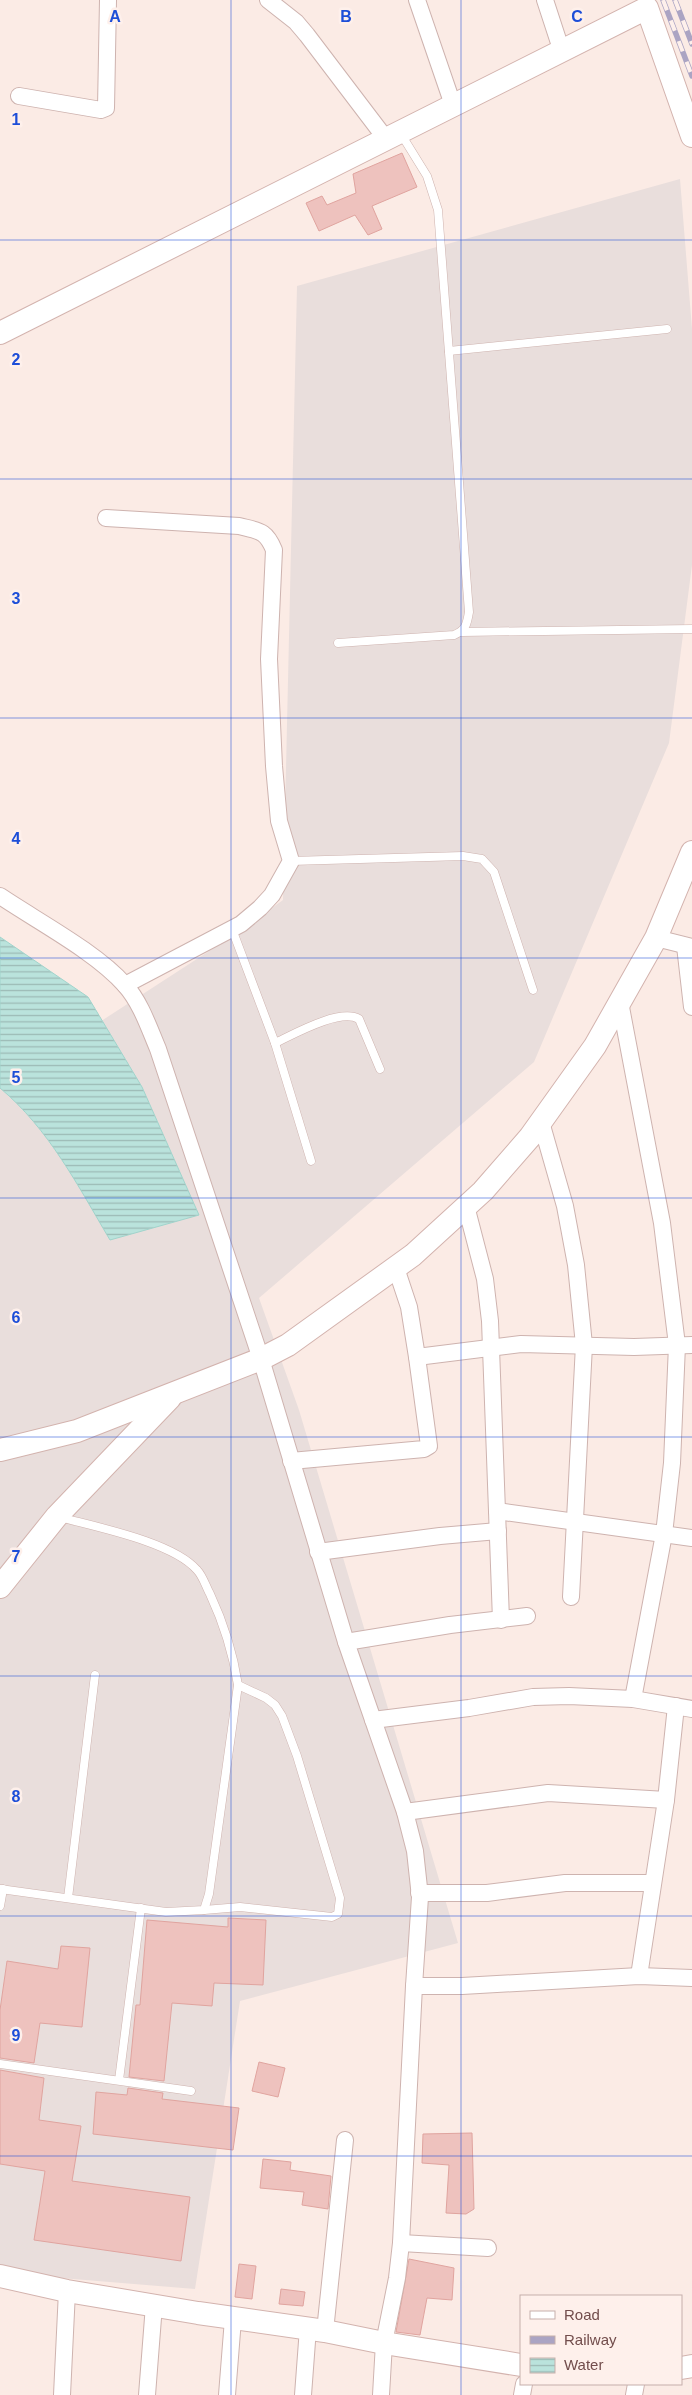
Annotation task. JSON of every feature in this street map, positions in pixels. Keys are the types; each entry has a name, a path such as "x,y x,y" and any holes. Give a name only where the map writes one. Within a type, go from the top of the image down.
{"street":[{"path":"19,96 101,110 106,108 108,0"},
{"path":"268,0 296,22 393,135"},
{"path":"417,0 453,105"},
{"path":"545,0 562,52"},
{"path":"0,333 647,8 692,136"},
{"path":"106,518 239,526 259,531 269,537 274,550 269,659 274,766 280,821 291,861 266,902 232,929 125,985"},
{"path":"0,1450 77,1431 176,1393 288,1346 413,1255 483,1190 541,1122 595,1046 656,938 692,852"},
{"path":"0,896 90,954 125,985 143,1013 158,1049 261,1358 346,1642 405,1812 415,1851 419,1892 401,2243 398,2278 384,2343 381,2395"},
{"path":"656,938 688,947 692,1007"},
{"path":"620,1002 685,1345 664,1534 633,1699"},
{"path":"541,1122 565,1206 576,1265 584,1345 572,1597"},
{"path":"466,1206 485,1279 491,1347 501,1620"},
{"path":"291,1461 424,1449 429,1446 409,1307 396,1268"},
{"path":"417,1357 520,1344 685,1345"},
{"path":"0,1586 57,1516 176,1393"},
{"path":"497,1511 692,1538"},
{"path":"318,1552 440,1536 498,1531"},
{"path":"346,1642 527,1616"},
{"path":"373,1720 469,1708 533,1697 569,1696 633,1699 684,1708 652,1883 639,1976"},
{"path":"405,1812 539,1794 666,1800"},
{"path":"419,1892 487,1893 564,1883 652,1883"},
{"path":"414,1986 462,1986 639,1976 692,1978"},
{"path":"303,2395 317,2330 345,2140"},
{"path":"401,2243 488,2248"},
{"path":"0,2276 67,2290 233,2319 317,2330 384,2343 520,2364"},
{"path":"62,2395 67,2290"},
{"path":"147,2395 154,2305"},
{"path":"227,2395 233,2319"}],"lane":[{"path":"393,135 426,176 438,210 468,612 468,624 462,632"},
{"path":"449,351 667,329"},
{"path":"338,643 454,635 462,632 692,628"},
{"path":"291,861 463,856 482,859 494,872 533,990"},
{"path":"232,929 274,1042 311,1161"},
{"path":"274,1042 339,1016 352,1015 358,1018 380,1069"},
{"path":"57,1516 159,1546 179,1556 198,1570 222,1620 234,1659 238,1685 209,1894 204,1910"},
{"path":"68,1898 95,1676"},
{"path":"0,1906 2,1889 166,1912 240,1907 332,1917 338,1914 340,1898 300,1766 282,1716 275,1705 266,1698 238,1685"},
{"path":"119,2080 141,1908"},
{"path":"0,2064 190,2091"}],"shaded area":[{"path":"680,179 692,329 692,565 669,743 534,1062 259,1298 299,1410 458,1943 240,2001 195,2289 0,2273 0,1082 4,1084 237,933 283,900 297,286"}],"water":[{"path":"0,937 88,997 142,1087 199,1215 110,1240 74,1179 48,1140 33,1121 0,1088"}],"building":[{"path":"402,153 417,187 372,206 382,229 368,235 355,215 319,231 306,203 322,196 327,205 356,193 353,174"},
{"path":"228,1918 266,1920 263,1985 214,1983 212,2006 172,2003 164,2081 129,2077 136,2005 140,2005 147,1920 228,1927"},
{"path":"61,1946 90,1948 82,2027 40,2023 34,2063 0,2058 0,2010 7,1961 58,1969"},
{"path":"259,2062 285,2068 278,2097 252,2091"},
{"path":"0,2070 44,2078 39,2120 81,2126 72,2181 190,2197 181,2261 34,2240 45,2171 0,2164"},
{"path":"128,2088 163,2093 162,2099 239,2108 233,2150 93,2134 96,2092 127,2095"},
{"path":"472,2133 474,2209 466,2214 446,2213 449,2165 422,2163 423,2134"},
{"path":"263,2159 291,2162 290,2170 331,2176 328,2209 302,2205 304,2192 260,2188"},
{"path":"409,2259 454,2268 452,2300 427,2298 420,2335 396,2332"},
{"path":"239,2264 256,2266 252,2299 235,2297"},
{"path":"281,2289 305,2292 303,2306 279,2304"}],"railway":[{"path":"663,0 692,76"},
{"path":"675,0 692,44"}]}
